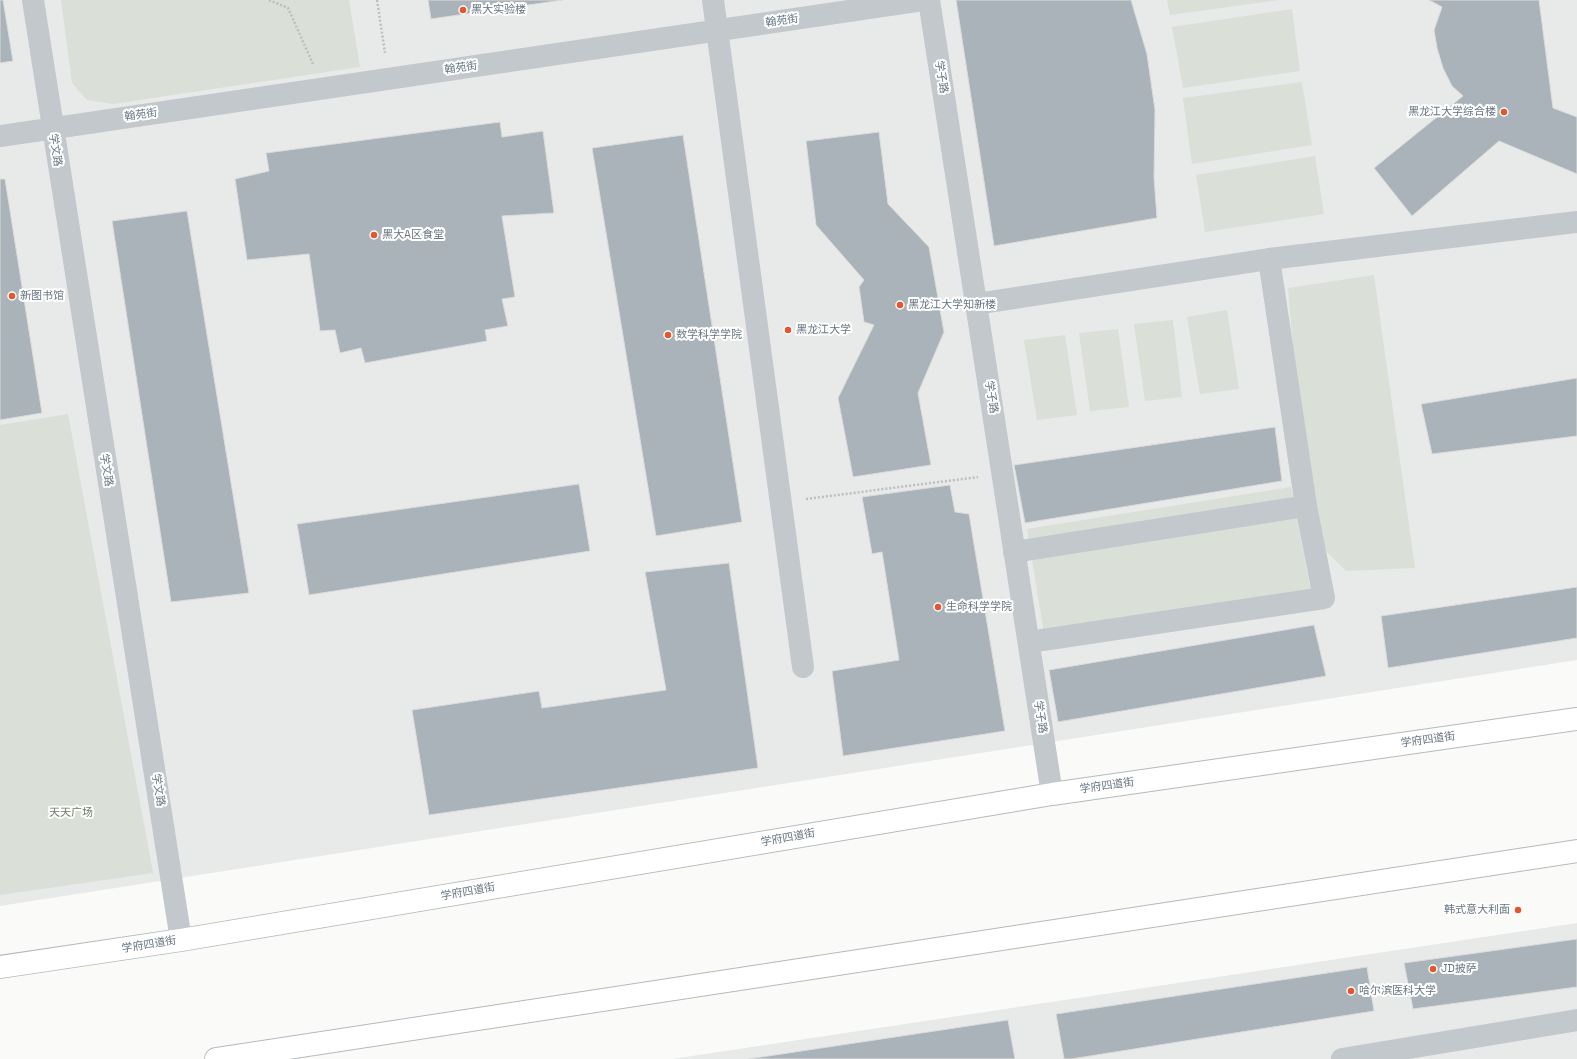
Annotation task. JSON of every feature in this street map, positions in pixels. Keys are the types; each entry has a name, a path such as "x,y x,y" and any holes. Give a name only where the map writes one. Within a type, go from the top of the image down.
{"main road":[{"name":"学府四道街","path":"0,967 181,940 1052,794 1577,719"},
{"path":"216,1059 1577,851"}],"street":[{"name":"学文路","path":"33,0 181,940"},
{"path":"713,0 803,667"},
{"name":"翰苑街","path":"0,136 923,0"},
{"name":"学子路","path":"929,0 1052,794"},
{"path":"976,304 1268,259 1577,222"},
{"path":"1028,642 1324,598 1306,506 1268,259"},
{"path":"1014,552 1306,506"},
{"path":"1342,1059 1577,1020"}],"path":[{"path":"269,0 288,8 324,88"},
{"path":"376,0 388,78"},
{"path":"780,503 1002,473"}],"shaded area":[{"name":"黑龙江大学","path":"0,0 1577,0 1577,660 0,906"},
{"name":"哈尔滨医科大学","path":"1577,923 1577,1059 672,1059"}],"green space":[{"path":"61,0 349,0 360,67 113,104 87,100 72,83"},
{"path":"1167,0 1279,0 1170,15"},
{"path":"1292,9 1300,71 1183,88 1172,27"},
{"path":"1302,82 1312,145 1192,164 1183,98"},
{"path":"1315,156 1324,214 1205,232 1196,175"},
{"path":"1374,275 1415,568 1346,571 1319,544 1306,506 1288,288"},
{"path":"1227,310 1239,389 1200,394 1187,317"},
{"path":"1173,320 1182,397 1145,401 1134,324"},
{"path":"1118,329 1129,407 1090,411 1079,333"},
{"path":"1065,335 1077,415 1037,420 1024,340"},
{"name":"天天广场","path":"68,414 153,873 0,895 0,425"},
{"path":"1291,487 1311,592 1044,633 1027,529"}],"building":[{"path":"0,0 3,0 13,61 0,63"},
{"name":"黑大实验楼","path":"428,0 563,0 431,19"},
{"path":"956,0 1131,0 1147,54 1155,110 1154,177 1157,218 994,246"},
{"name":"黑龙江大学综合楼","path":"1429,0 1539,0 1553,108 1577,117 1577,174 1499,141 1412,216 1374,168 1463,96 1452,86 1443,68 1437,48 1434,30 1442,7"},
{"name":"黑大A区食堂","path":"500,122 502,137 543,131 554,213 502,216 515,297 502,299 508,326 485,330 487,341 365,363 361,348 340,353 335,330 320,331 309,254 247,260 235,179 269,171 266,153"},
{"name":"黑龙江大学知新楼","path":"879,132 888,204 929,247 944,332 918,393 931,465 853,477 838,398 874,325 864,322 859,287 864,280 816,225 806,141"},
{"name":"数学科学学院","path":"683,135 742,522 656,536 592,148"},
{"name":"新图书馆","path":"0,179 5,179 42,413 0,420"},
{"path":"187,211 249,593 171,602 112,221"},
{"path":"1577,378 1577,436 1432,454 1421,404"},
{"path":"1275,427 1282,481 1025,523 1014,465"},
{"path":"579,484 590,551 309,595 297,524"},
{"name":"生命科学学院","path":"950,485 955,512 969,514 1005,731 843,756 832,671 899,660 882,552 872,554 862,497"},
{"path":"729,563 758,768 429,815 412,710 539,691 542,708 666,690 645,572"},
{"path":"1577,587 1577,638 1388,668 1381,616"},
{"path":"1314,625 1326,676 1058,722 1049,670"},
{"path":"1577,939 1577,987 1413,1009 1404,963"},
{"path":"1367,967 1374,1011 1064,1059 1056,1014"},
{"path":"1008,1020 1015,1059 748,1059"}],"place":[{"name":"黑大实验楼","path":"463,10"},
{"name":"黑龙江大学综合楼","path":"1504,112"},
{"name":"黑大A区食堂","path":"374,235"},
{"name":"新图书馆","path":"12,296"},
{"name":"黑龙江大学知新楼","path":"900,305"},
{"name":"黑龙江大学","path":"788,330"},
{"name":"数学科学学院","path":"668,335"},
{"name":"生命科学学院","path":"938,607"},
{"name":"韩式意大利面","path":"1518,910"},
{"name":"JD披萨","path":"1433,969"},
{"name":"哈尔滨医科大学","path":"1351,991"}]}
